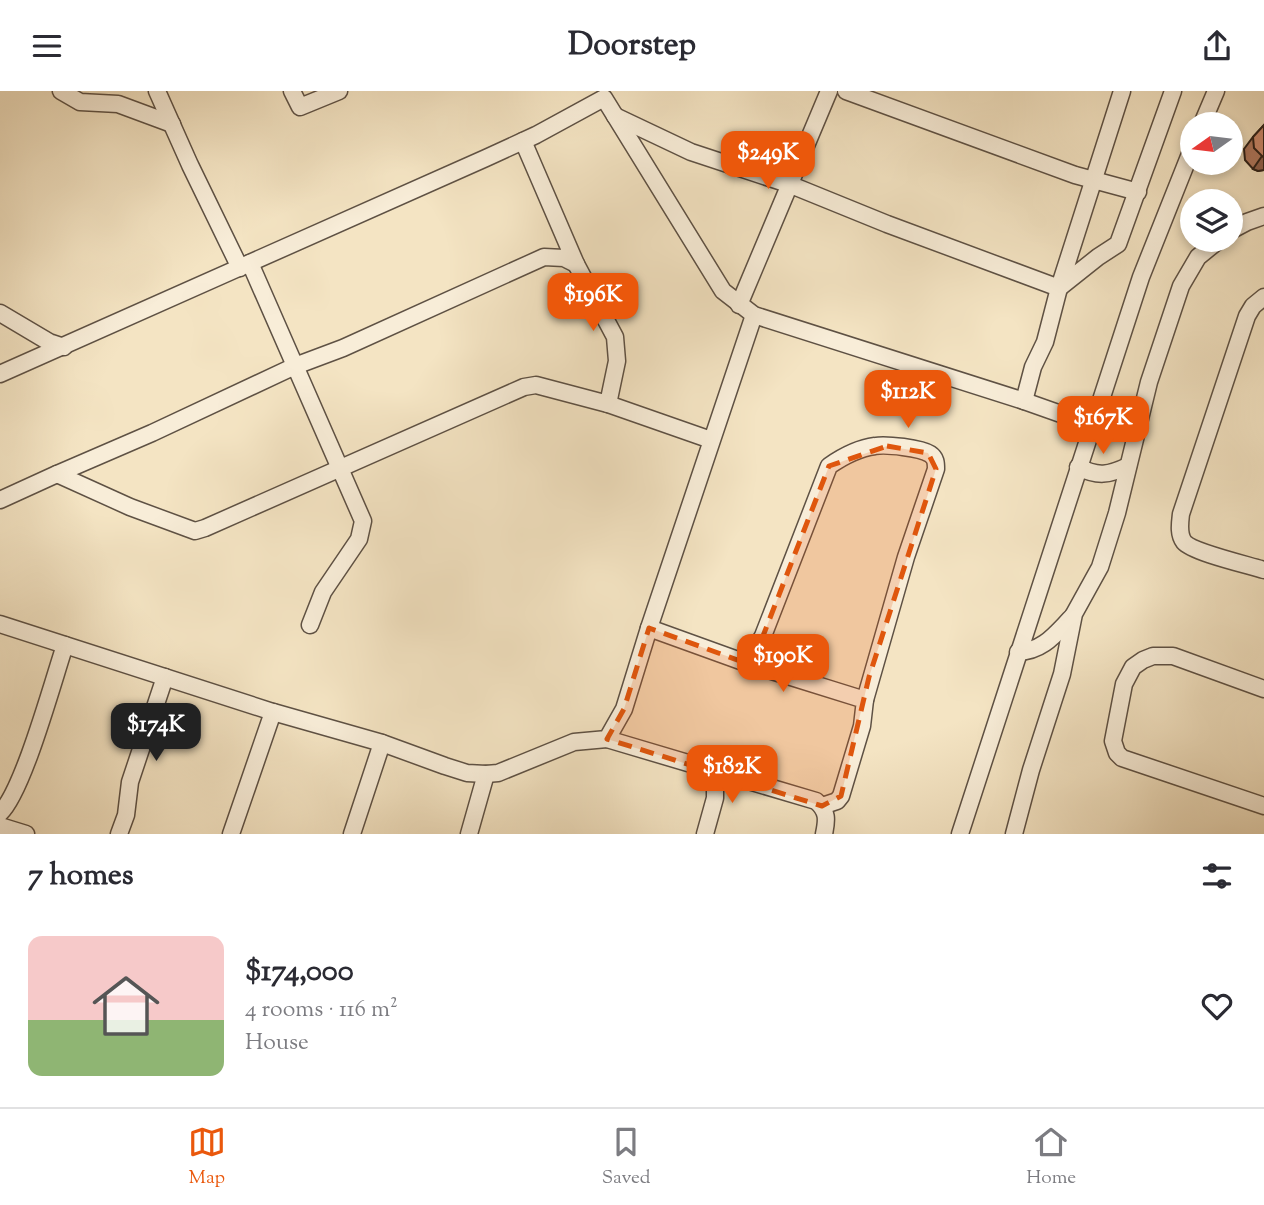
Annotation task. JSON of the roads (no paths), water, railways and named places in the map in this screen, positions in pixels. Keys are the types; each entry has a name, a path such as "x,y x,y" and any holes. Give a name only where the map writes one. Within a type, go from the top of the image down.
{"street":[{"path":"61,91 80,101 118,104 172,124"},
{"path":"157,91 295,366 362,518 363,524 355,545 323,592 310,625"},
{"path":"292,91 300,107 339,91"},
{"path":"739,305 830,91"},
{"path":"846,91 1092,180 1138,192"},
{"path":"1024,401 1033,367 1045,342 1092,180 1122,91"},
{"path":"1059,288 1118,244 1173,91"},
{"path":"1207,112 1216,91"},
{"path":"0,375 523,141 605,94 615,116 723,291 739,305 754,315 1092,425"},
{"path":"615,116 691,152 791,185 1059,288"},
{"path":"523,141 576,264 615,337 617,361 608,404"},
{"path":"960,834 1141,277 1182,175"},
{"path":"1243,224 1264,216"},
{"path":"1018,652 1032,652 1041,648 1074,614 1100,567 1117,513 1149,382 1181,286 1198,257 1204,252"},
{"path":"0,500 544,257 565,258 576,264"},
{"path":"1264,297 1253,306 1247,316 1181,514 1180,527 1181,536 1191,548 1264,570"},
{"path":"0,313 49,342 64,347"},
{"path":"607,739 624,709 754,315"},
{"path":"57,474 130,507 195,531 524,387 547,387 608,404 711,440"},
{"path":"746,663 763,636 829,466 841,457 873,446 928,453 935,461 936,469 906,557 864,700 862,726 841,796 837,801 822,807"},
{"path":"1078,467 1098,475 1110,474 1128,466"},
{"path":"1014,834 1031,770 1062,674 1074,614"},
{"path":"0,624 273,712 382,743 467,773 486,775 511,769 574,742 607,739 816,801 826,815 824,834"},
{"path":"649,628 746,663 864,700"},
{"path":"0,813 9,803 21,776 65,645"},
{"path":"1264,688 1173,656 1153,656 1133,667 1124,684 1113,741 1122,758 1264,806"},
{"path":"119,834 127,815 130,782 165,677"},
{"path":"231,834 273,712"},
{"path":"352,834 382,743"},
{"path":"705,834 715,798 715,771"},
{"path":"469,834 486,775"},
{"path":"0,826 26,834"}]}
